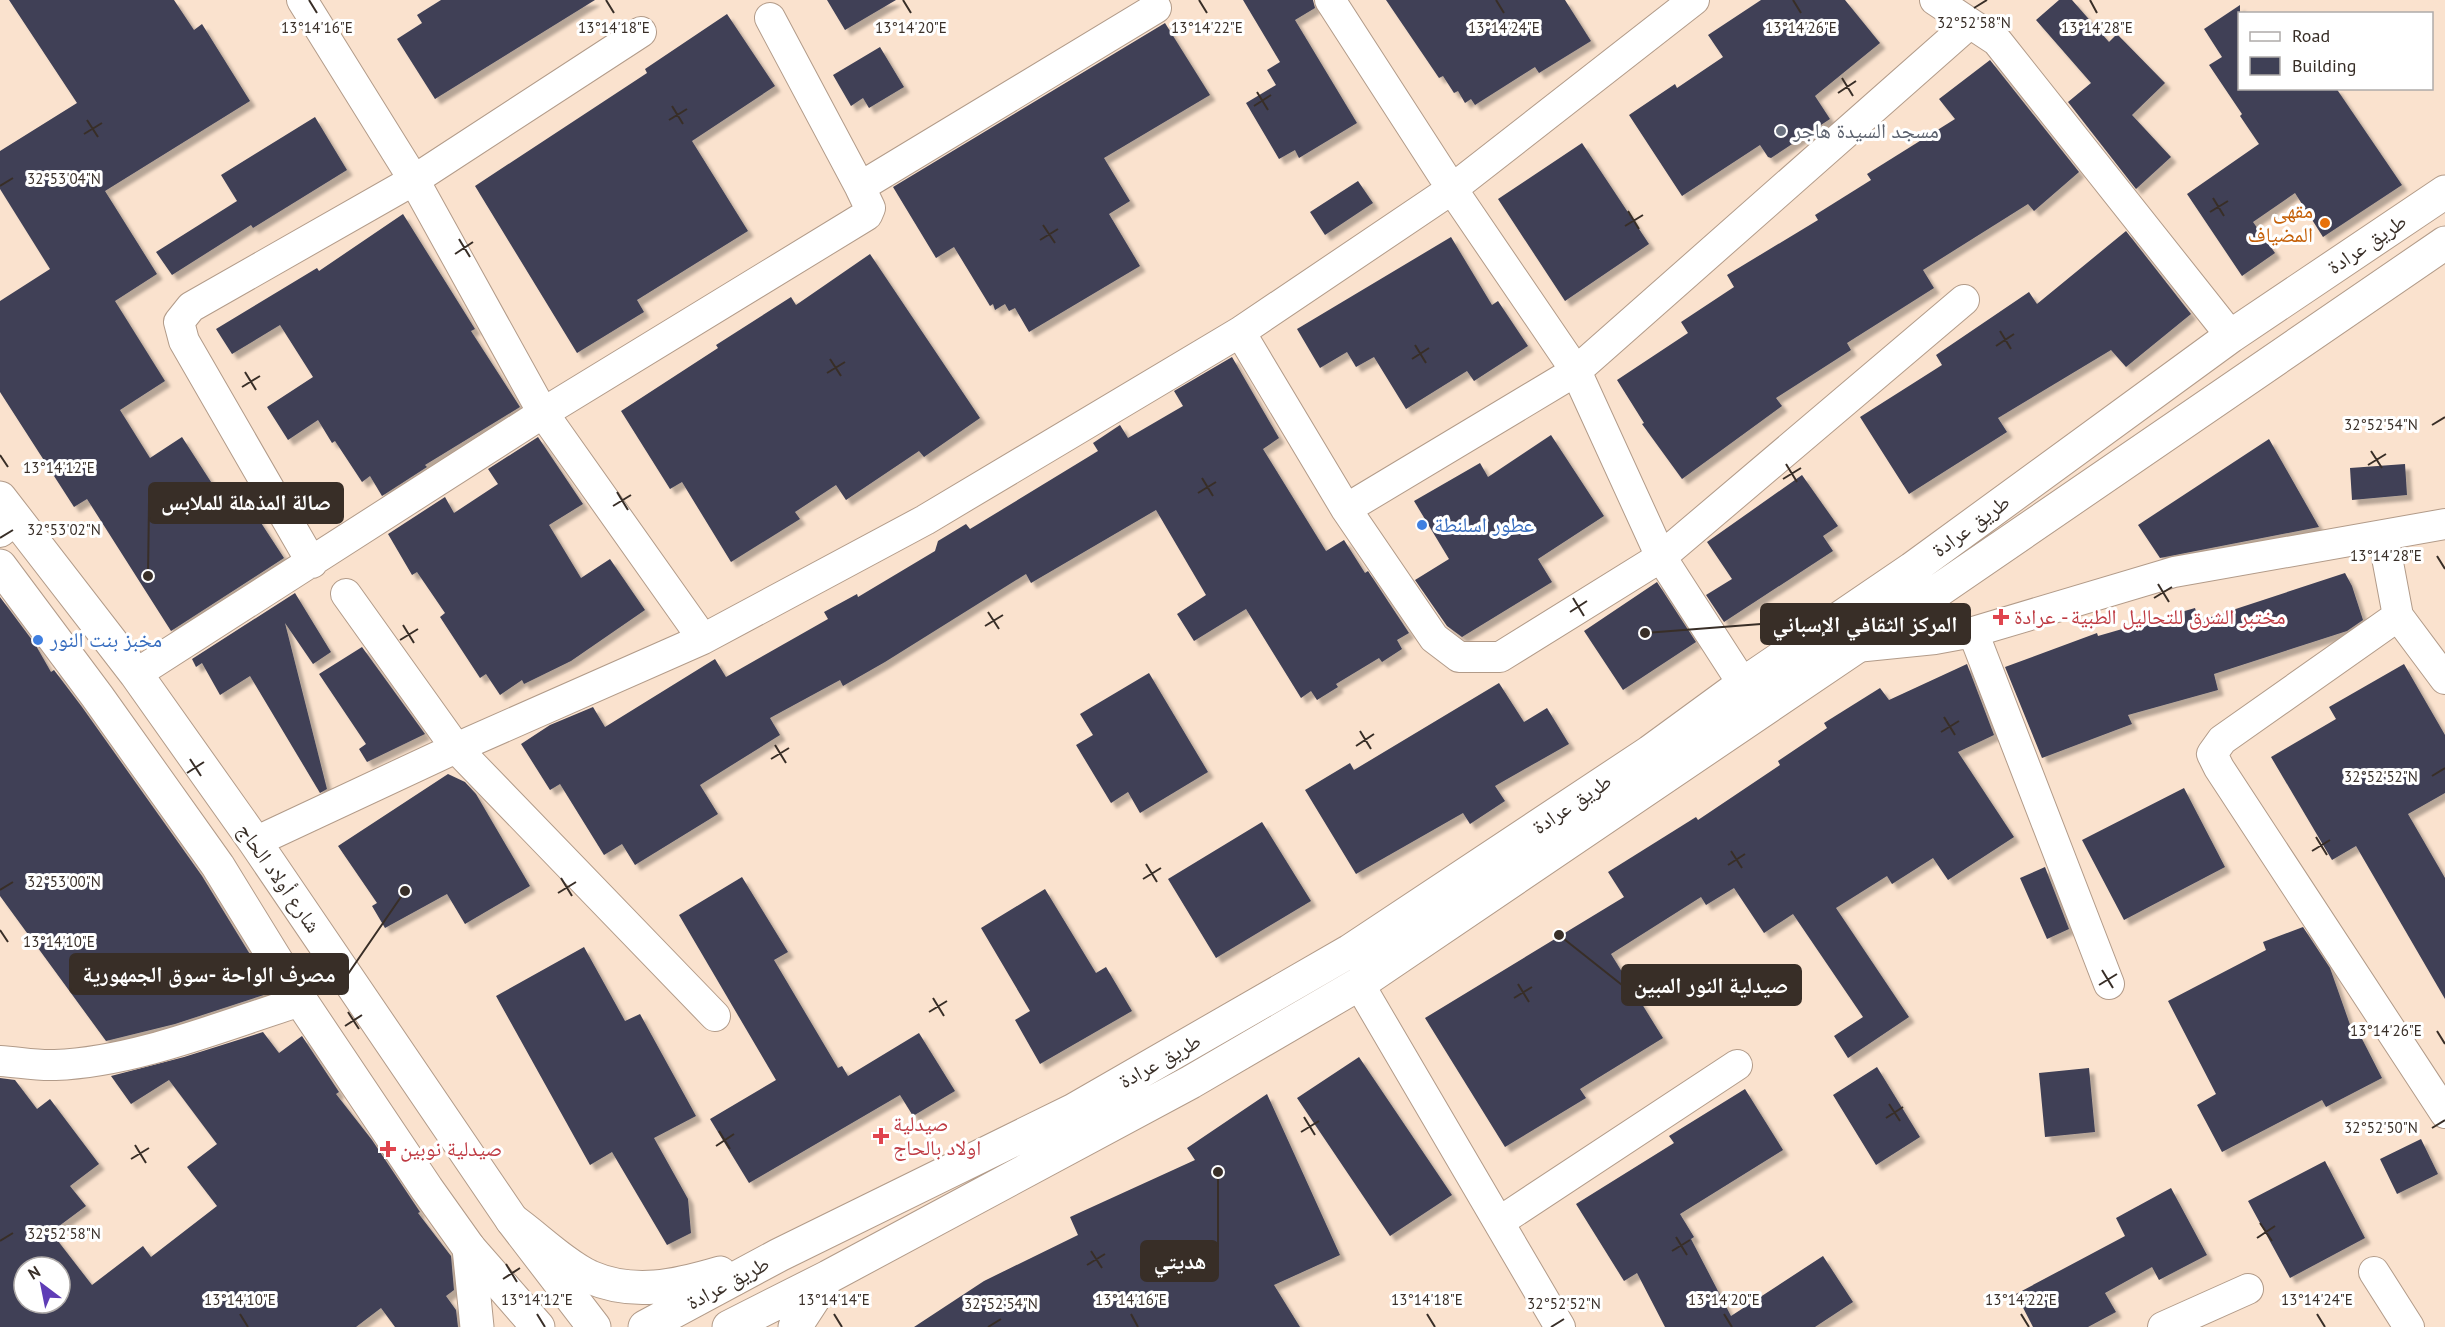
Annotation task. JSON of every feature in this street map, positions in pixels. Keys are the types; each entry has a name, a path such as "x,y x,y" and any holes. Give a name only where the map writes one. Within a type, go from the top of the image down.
{"main road":[{"name":"طريق عرادة","path":"645,1327 779,1256 1074,1110 1296,984 1497,855 1650,752 1743,684 1912,569 2231,336 2445,192"},
{"name":"طريق عرادة","path":"729,1327 828,1277 1191,1082 1359,984 2445,243"},
{"name":"شارع أولاد الحاج","path":"6,517 136,674 255,842 512,1220 594,1327"},
{"name":"شارع أولاد الحاج","path":"0,566 97,696 218,866 302,1001 427,1189 469,1248 536,1325"},
{"path":"512,1220 589,1276 619,1287 651,1289 694,1281 779,1256"},
{"path":"469,1248 477,1327"},
{"path":"795,1327 828,1277"}],"street":[{"path":"302,0 414,180 543,413 703,639"},
{"path":"1330,0 1452,189 1575,371 1661,557 1743,684"},
{"path":"255,842 456,748 703,639 925,520 1240,332 1452,189 1694,0"},
{"path":"1935,0 1969,24 1984,30 1997,41 2231,336"},
{"path":"860,188 1156,8"},
{"path":"136,674 543,413 867,215 870,208 770,18"},
{"path":"1346,509 1575,371 1969,24"},
{"path":"312,562 184,341 180,322 191,307 414,180 641,32"},
{"path":"1240,332 1346,509 1434,638 1459,657 1500,657 1661,557 1964,300"},
{"path":"1856,647 1935,639 1973,632 2174,572 2445,524"},
{"path":"2383,536 2398,616 2445,680"},
{"path":"346,594 456,748 715,1016"},
{"path":"2398,616 2222,740 2212,754 2445,1113"},
{"path":"1973,632 2109,984"},
{"path":"1359,984 1560,1327"},
{"path":"0,1061 52,1066 110,1058 221,1028 302,1001"},
{"path":"1499,1222 1737,1065"},
{"path":"2374,1272 2409,1327"},
{"path":"2163,1327 2248,1289"}],"building":[{"path":"9,0 174,0 194,30 202,24 250,101 105,191 157,274 115,301 165,381 120,410 150,458 182,437 233,516 250,506 284,558 171,631 87,499 74,507 0,392 0,301 50,269 0,189 0,151 77,103"},
{"path":"441,0 595,0 435,99 397,39 422,23 417,15"},
{"path":"827,0 896,0 845,30"},
{"path":"1243,0 1313,0 1315,8 1295,20 1357,123 1299,158 1295,150 1279,159 1246,103 1276,85 1267,70 1280,62"},
{"path":"1386,0 1565,0 1591,41 1539,73 1535,67 1475,105 1471,99 1465,103 1458,91 1454,93 1443,76 1439,78"},
{"path":"1761,0 1845,0 1880,43 1815,96 1830,119 1771,158 1760,145 1682,196 1629,115 1675,84 1677,88 1723,57 1708,35"},
{"path":"2059,0 2072,0 2109,42 2117,34 2165,83 2132,115 2171,157 2136,189 2068,102 2091,83 2036,20"},
{"path":"2240,5 2240,12 2238,12 2238,90 2337,90 2402,185 2323,237 2295,193 2253,222 2275,253 2242,276 2187,194 2259,144 2209,65 2222,57 2204,29"},
{"path":"727,14 775,86 692,141 748,231 637,300 644,312 577,353 475,186 647,73 645,69"},
{"path":"1165,23 1210,95 1104,158 1130,201 1109,214 1140,266 1029,332 1015,308 1009,311 1005,304 995,310 993,304 990,306 954,247 936,258 893,187"},
{"path":"880,47 904,87 869,108 863,98 851,106 833,75"},
{"path":"1990,60 2079,172 2034,211 2028,204 1923,270 1934,288 1847,343 1851,350 1776,398 1782,406 1682,479 1642,424 1644,423 1617,380 1688,333 1681,322 1734,287 1727,275 1818,220 1815,215 1871,180 1867,174 1955,119 1939,99"},
{"path":"315,117 347,170 253,228 251,225 172,275 156,252 237,201 221,175"},
{"path":"1582,143 1649,244 1565,301 1498,199"},
{"path":"1358,181 1373,203 1325,235 1310,212"},
{"path":"403,214 475,329 471,331 520,407 425,465 427,467 382,496 370,476 362,482 335,441 332,443 318,420 288,440 267,407 313,377 280,325 232,354 216,329 317,268 319,271"},
{"path":"2126,231 2191,314 2126,367 2111,350 1998,418 2007,432 1909,494 1860,417 1942,365 1936,355 2029,292 2037,304"},
{"path":"1451,237 1492,305 1498,301 1528,346 1474,381 1467,371 1406,409 1374,357 1356,367 1347,352 1320,368 1297,329"},
{"path":"870,254 980,418 924,457 919,451 846,500 836,485 795,512 800,519 731,562 682,482 670,489 621,411 718,348 716,345 791,297 796,305"},
{"path":"1232,357 1279,438 1263,449 1326,551 1344,540 1365,573 1368,571 1409,633 1397,640 1402,649 1382,662 1379,658 1336,684 1338,687 1317,700 1311,691 1301,698 1246,609 1194,641 1177,614 1206,595 1156,510 1031,583 1026,574 843,686 840,680 770,718 780,735 700,785 718,814 635,865 622,844 604,855 560,784 550,790 521,744 550,725 593,707 605,727 715,659 726,677 828,619 824,612 857,594 858,597 935,551 938,541 966,524 970,529 1098,451 1093,443 1120,425 1128,438 1183,406 1174,391"},
{"path":"1551,435 1604,516 1538,559 1552,582 1462,637 1447,626 1415,580 1449,559 1414,501 1480,463 1488,477"},
{"path":"538,437 583,504 549,525 581,578 610,559 645,610 571,661 524,684 522,680 500,695 486,674 480,678 440,617 445,613 417,572 412,575 388,534 445,497 454,513 498,484 488,469"},
{"path":"2269,439 2319,527 2160,558 2138,525"},
{"path":"2405,464 2407,495 2352,500 2350,468"},
{"path":"1802,475 1838,526 1823,536 1833,551 1724,622 1706,595 1732,579 1707,542"},
{"path":"2345,573 2352,586 2363,620 2347,631 2214,674 2218,690 2128,715 2132,724 2042,758 2005,667 2097,633 2098,636 2195,608 2199,621"},
{"path":"1657,582 1696,642 1623,690 1584,631"},
{"path":"295,593 331,652 313,664 285,623 327,789 320,793 250,676 220,695 202,663 196,667 192,659"},
{"path":"0,597 35,644 51,672 54,670 82,707 202,876 273,992 175,1024 106,1041 0,896"},
{"path":"362,647 425,734 367,762 359,749 366,744 319,674"},
{"path":"1967,664 1994,735 1958,752 2014,837 1948,880 1933,858 1892,884 1887,876 1836,908 1909,1017 1848,1058 1834,1036 1863,1017 1793,914 1764,933 1734,888 1706,905 1701,897 1611,954 1663,1038 1580,1089 1586,1098 1505,1147 1425,1018 1624,897 1608,872 1696,817 1698,820 1780,765 1778,761 1827,728 1824,723 1880,688 1889,700"},
{"path":"2404,664 2445,735 2445,793 2408,814 2445,878 2445,999 2356,846 2332,860 2271,757 2336,719 2329,707"},
{"path":"1149,673 1208,772 1140,813 1128,792 1111,803 1076,745 1093,735 1080,714"},
{"path":"1499,683 1524,722 1547,708 1569,744 1495,786 1505,801 1470,824 1463,813 1356,874 1305,790 1350,763 1354,770"},
{"path":"448,774 465,782 476,794 530,886 465,924 447,894 385,928 372,906 377,903 338,846"},
{"path":"2184,788 2225,867 2124,920 2082,840"},
{"path":"1262,822 1311,901 1216,958 1168,879"},
{"path":"2045,867 2069,929 2047,939 2020,878"},
{"path":"742,877 788,952 774,960 838,1068 842,1066 848,1076 919,1033 955,1091 913,1116 900,1095 749,1183 710,1119 776,1080 679,915"},
{"path":"1045,889 1096,973 1106,967 1132,1011 1040,1064 1015,1020 1030,1011 981,928"},
{"path":"2303,927 2330,968 2354,1036 2359,1033 2382,1078 2326,1107 2322,1100 2222,1152 2197,1105 2216,1094 2168,1001 2266,950 2263,942"},
{"path":"584,947 625,1021 640,1014 696,1116 654,1138 688,1199 691,1233 667,1245 612,1152 590,1165 496,996"},
{"path":"263,1032 279,1053 302,1036 339,1092 336,1094 372,1140 420,1212 418,1213 451,1256 454,1290 446,1296 456,1310 458,1327 395,1327 381,1308 356,1327 0,1327 0,1078 15,1080 37,1109 50,1099 99,1164 70,1186 86,1206 51,1232 69,1255 12,1255 12,1315 72,1315 72,1259 92,1285 143,1246 151,1257 217,1206 187,1167 217,1144 169,1080 131,1104 111,1076 184,1057"},
{"path":"1359,1057 1452,1195 1390,1236 1297,1098"},
{"path":"1877,1067 1920,1137 1876,1165 1833,1095"},
{"path":"2089,1068 2095,1132 2045,1137 2039,1073"},
{"path":"1745,1089 1783,1150 1680,1214 1694,1237 1691,1239 1731,1316 1823,1256 1853,1302 1815,1327 1665,1327 1637,1273 1624,1281 1576,1204 1674,1143 1669,1136"},
{"path":"1267,1094 1340,1255 1274,1285 1300,1327 914,1327 984,1281 1078,1235 1070,1217 1195,1160 1187,1148"},
{"path":"2421,1139 2438,1174 2397,1194 2380,1159"},
{"path":"2325,1161 2365,1238 2290,1278 2248,1201"},
{"path":"2171,1188 2207,1255 2159,1280 2152,1267 2105,1293 2116,1312 2088,1327 2033,1327 2016,1294 2125,1236 2116,1218"}],"place":[{"name":"مسجد السيدة هاجر","path":"1781,131"},
{"name":"مقهى المضياف","path":"2325,223"},
{"name":"عطور اسلنطة","path":"1422,525"},
{"name":"صالة المذهلة للملابس","path":"148,576"},
{"name":"مختبر الشرق للتحاليل الطبية - عرادة","path":"2001,617"},
{"name":"المركز الثقافي الإسباني","path":"1645,633"},
{"name":"مخبز بنت النور","path":"38,640"},
{"name":"مصرف الواحة -سوق الجمهورية","path":"405,891"},
{"name":"صيدلية النور المبين","path":"1559,935"},
{"name":"صيدلية اولاد بالحاج","path":"881,1136"},
{"name":"صيدلية نوبين","path":"388,1149"},
{"name":"هديتي","path":"1218,1172"}]}
